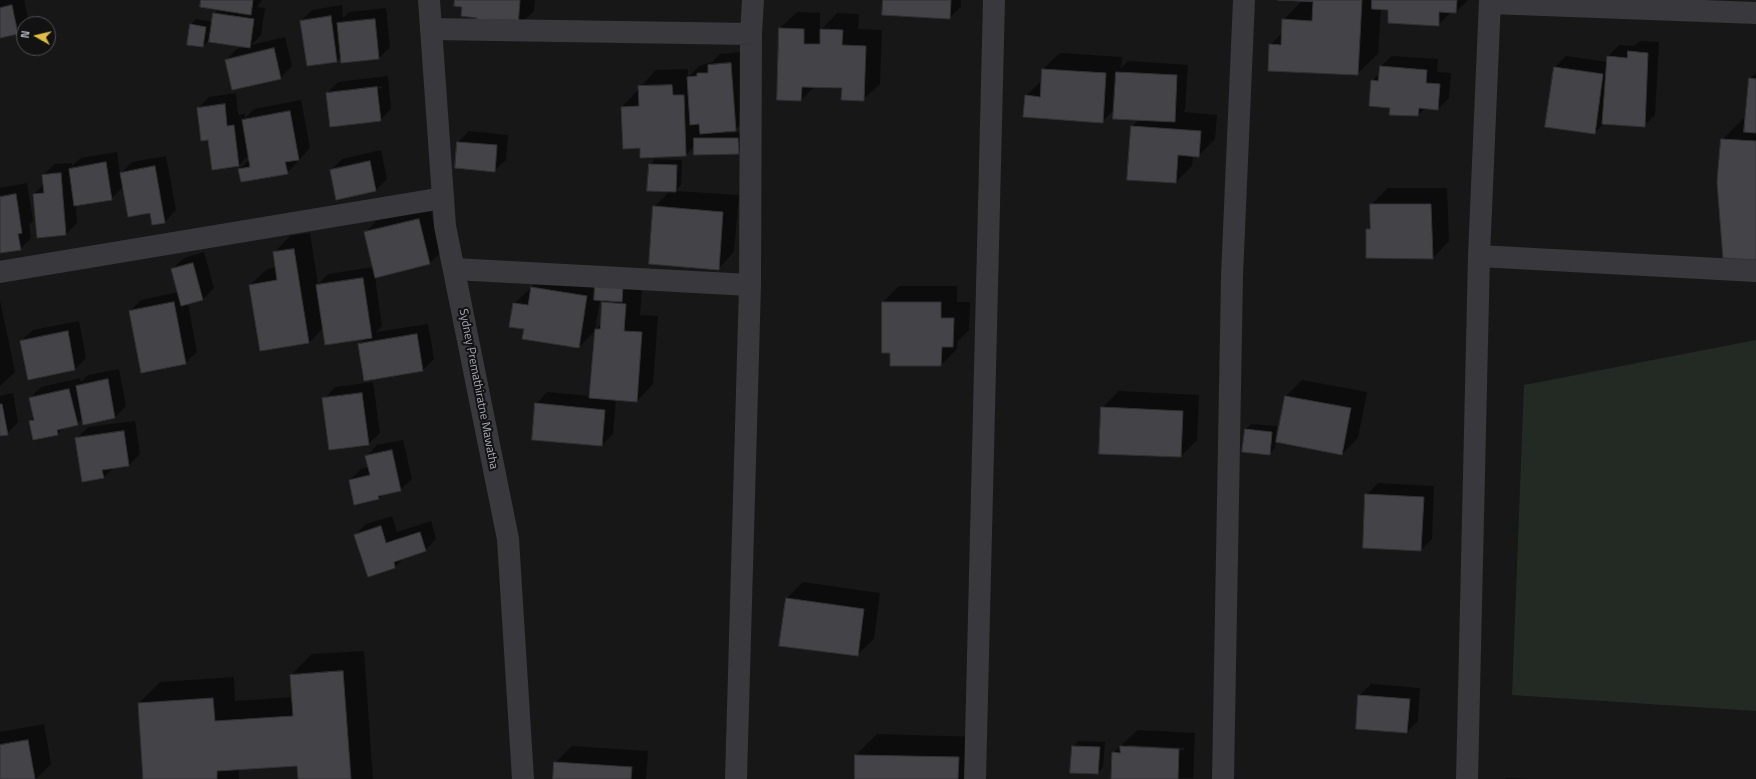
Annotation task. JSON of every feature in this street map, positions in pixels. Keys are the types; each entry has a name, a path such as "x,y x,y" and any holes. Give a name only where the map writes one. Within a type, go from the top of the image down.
{"street":[{"name":"Sydney Premathiratne Mawatha","path":"429,0 445,226 508,539 523,779"},
{"path":"736,779 750,285 751,34 753,0"},
{"path":"975,779 994,0"},
{"path":"1223,779 1232,276 1244,0"},
{"path":"1467,779 1479,256 1490,1 1756,13"},
{"path":"431,29 751,34"},
{"path":"0,272 443,198"},
{"path":"1479,256 1756,271"},
{"path":"454,269 750,285"}],"shaded area":[{"path":"1756,340 1756,711 1512,695 1524,385"}],"building":[{"path":"201,0 253,0 251,15 200,7"},
{"path":"455,0 520,0 518,28 476,24 477,18 461,16 462,7 454,6"},
{"path":"883,0 951,0 950,19 882,15"},
{"path":"1277,0 1362,0 1358,75 1268,71 1269,44 1281,45 1282,19 1312,21 1313,2"},
{"path":"1372,0 1457,0 1456,13 1439,12 1439,26 1388,23 1388,10 1372,9"},
{"path":"12,5 16,24 16,34 0,38 0,8"},
{"path":"213,13 254,19 250,48 209,42"},
{"path":"331,16 337,62 307,66 300,21"},
{"path":"375,19 379,59 341,63 337,23"},
{"path":"190,24 206,27 203,47 187,45"},
{"path":"779,28 804,29 804,44 820,44 820,29 843,30 842,45 866,46 864,101 841,100 842,88 802,87 801,101 777,100"},
{"path":"274,48 281,79 232,90 225,60"},
{"path":"1628,51 1648,53 1645,127 1602,124 1607,56 1627,58"},
{"path":"731,63 736,131 700,134 699,124 690,125 687,77 697,76 697,73 708,73 708,65"},
{"path":"1380,66 1427,70 1426,83 1440,84 1438,110 1419,108 1418,116 1389,115 1390,108 1369,106 1371,80 1378,81"},
{"path":"1554,67 1603,74 1595,134 1545,127"},
{"path":"1042,69 1106,73 1103,123 1023,117 1025,95 1040,97"},
{"path":"1116,72 1177,75 1175,122 1113,119"},
{"path":"1749,78 1756,79 1756,133 1744,132"},
{"path":"672,85 673,95 684,95 686,156 640,158 640,148 623,149 621,107 639,106 638,86"},
{"path":"377,87 381,121 330,127 326,93"},
{"path":"225,104 227,126 234,125 239,166 212,170 208,140 201,141 197,108"},
{"path":"290,111 299,160 285,162 288,174 241,182 238,169 250,167 242,120"},
{"path":"1131,126 1201,131 1199,157 1178,155 1176,183 1127,180"},
{"path":"694,138 738,138 739,154 694,155"},
{"path":"1721,139 1756,141 1756,260 1723,258 1717,182"},
{"path":"457,142 497,145 495,172 455,168"},
{"path":"370,161 376,191 336,200 330,170"},
{"path":"106,162 112,200 74,206 69,169"},
{"path":"649,164 677,165 676,192 647,191"},
{"path":"155,166 165,223 152,225 150,213 128,217 120,173"},
{"path":"61,173 66,235 37,238 33,194 44,193 42,175"},
{"path":"16,194 22,233 18,234 21,250 0,253 0,197"},
{"path":"1370,204 1431,204 1433,259 1366,258 1366,229 1370,229"},
{"path":"653,206 723,212 719,270 649,264"},
{"path":"419,219 430,264 375,278 364,232"},
{"path":"294,249 309,343 260,351 249,285 277,280 273,252"},
{"path":"193,263 203,300 181,306 171,269"},
{"path":"363,278 372,338 325,345 316,285"},
{"path":"595,284 623,286 622,302 594,300"},
{"path":"531,287 587,296 579,348 522,339 524,329 509,327 513,303 528,305"},
{"path":"174,302 186,364 141,373 129,311"},
{"path":"602,302 626,304 624,331 642,332 637,402 589,398 595,329 600,329"},
{"path":"882,302 941,302 941,318 954,318 953,347 942,347 941,366 890,366 890,353 882,353"},
{"path":"68,331 75,370 28,380 20,341"},
{"path":"417,334 423,371 364,381 358,344"},
{"path":"108,379 115,418 83,425 76,386"},
{"path":"69,389 78,425 57,430 58,435 33,440 29,421 34,420 29,398"},
{"path":"362,393 369,445 329,450 322,398"},
{"path":"1285,396 1351,408 1342,455 1276,442"},
{"path":"535,403 605,410 602,446 532,440"},
{"path":"0,404 2,404 8,435 0,436"},
{"path":"1101,407 1183,411 1181,457 1099,454"},
{"path":"1245,429 1272,432 1270,455 1242,452"},
{"path":"124,431 129,466 102,470 104,478 82,482 75,438"},
{"path":"392,450 401,491 378,496 379,499 354,505 349,480 370,475 365,456"},
{"path":"1365,494 1424,497 1421,551 1363,548"},
{"path":"381,526 386,543 420,532 426,551 394,562 395,568 368,577 354,535"},
{"path":"786,598 864,609 858,656 779,646"},
{"path":"343,671 351,779 298,779 297,766 217,771 217,779 143,779 138,703 213,698 215,721 293,716 290,675"},
{"path":"1358,695 1410,699 1407,733 1356,729"},
{"path":"28,740 35,779 0,779 0,745"},
{"path":"1072,746 1100,747 1098,774 1070,773"},
{"path":"1120,746 1179,749 1178,779 1111,779 1112,752 1120,753"},
{"path":"855,755 959,757 958,779 855,779"},
{"path":"554,762 632,767 631,779 553,779"}]}
